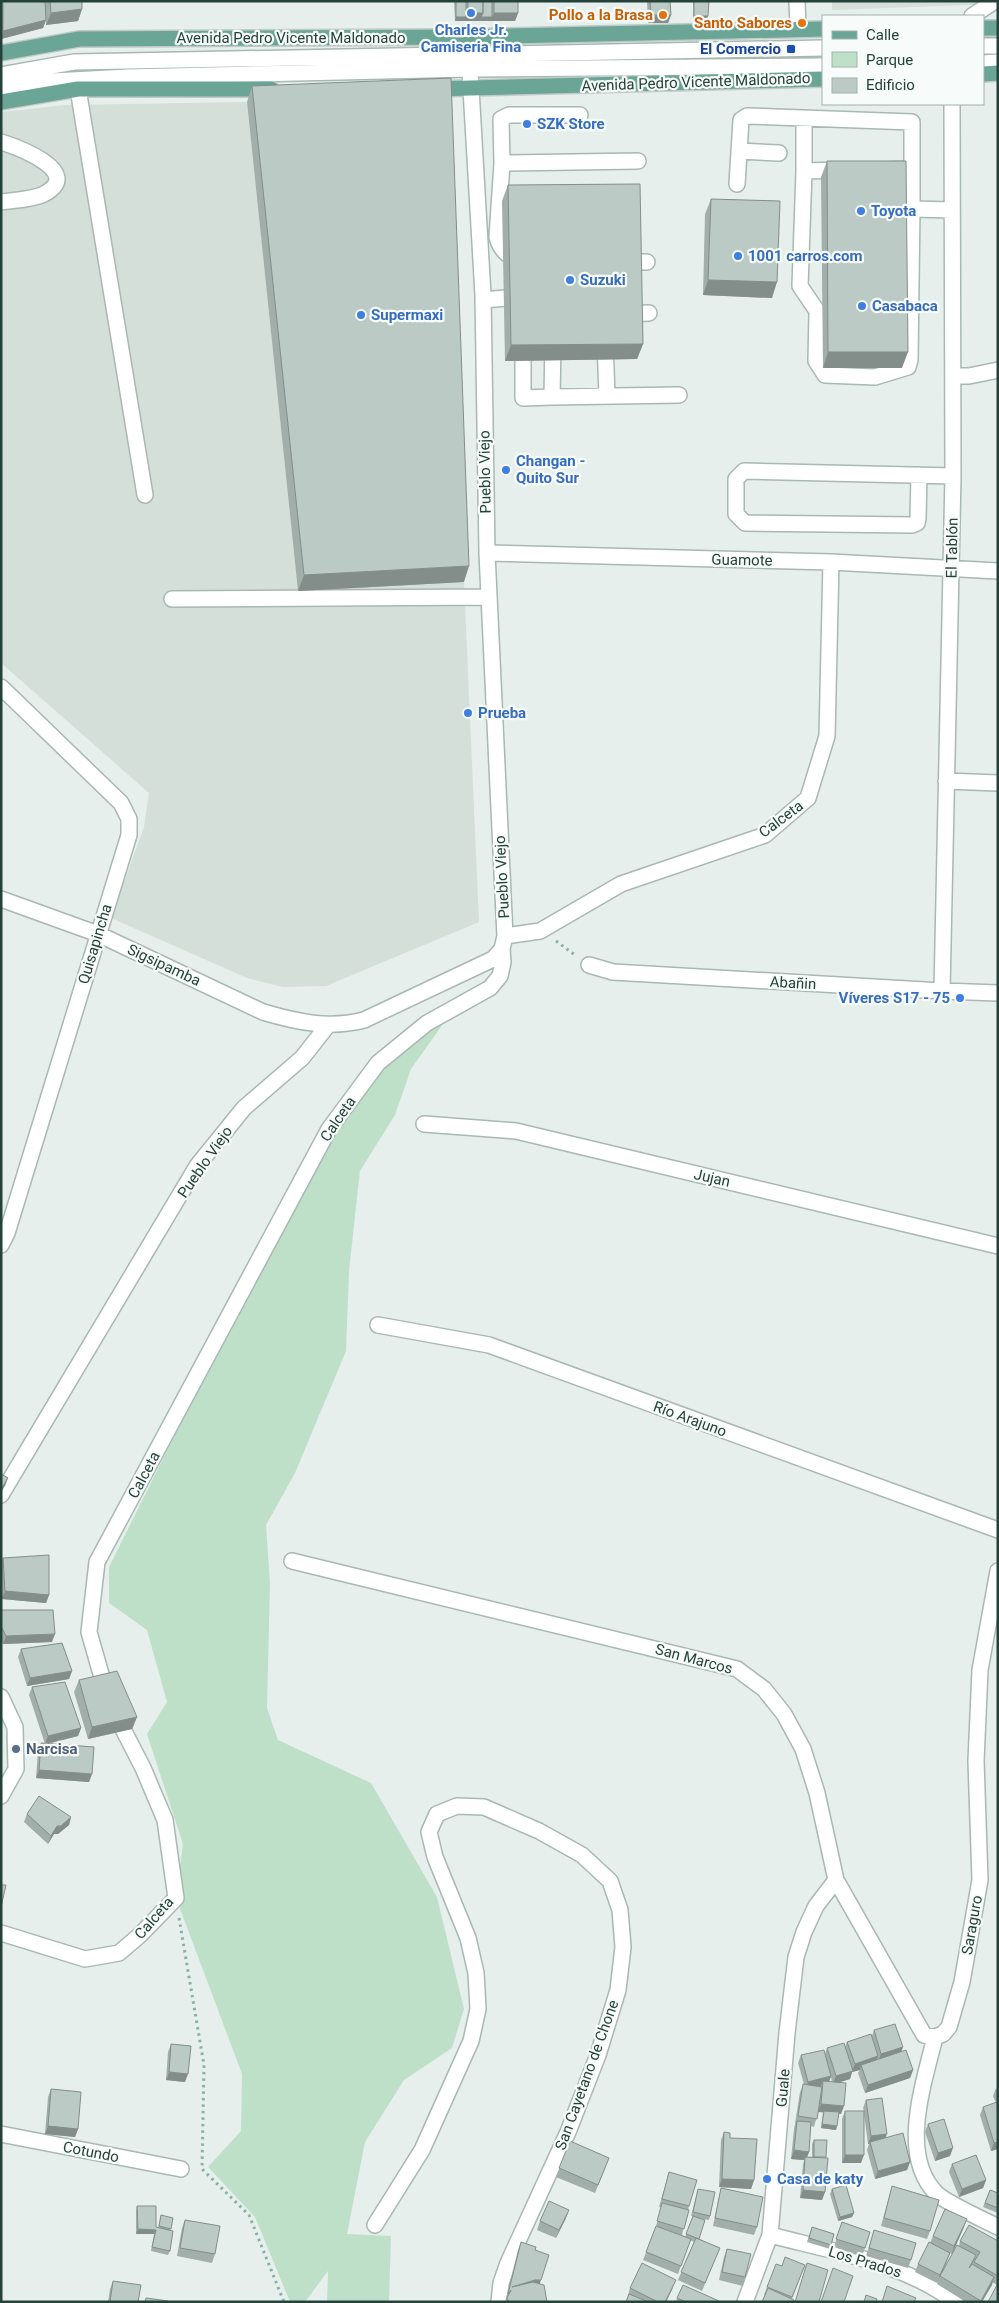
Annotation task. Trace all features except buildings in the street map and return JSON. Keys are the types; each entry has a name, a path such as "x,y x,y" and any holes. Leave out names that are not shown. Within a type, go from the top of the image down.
{"main road":[{"name":"Avenida Pedro Vicente Maldonado","path":"1,53 80,39 468,37 822,28"},
{"path":"984,28 998,28"},
{"path":"984,74 998,73"},
{"name":"Avenida Pedro Vicente Maldonado","path":"422,89 822,79"},
{"path":"1,102 78,89 284,89"}],"street":[{"path":"797,1 798,28"},
{"path":"974,15 995,1"},
{"name":"Pueblo Viejo","path":"468,37 483,297 487,554 504,942"},
{"path":"984,46 998,46"},
{"path":"1,90 53,81 128,77 469,61 822,48"},
{"path":"1,75 74,62 469,61 822,66"},
{"path":"984,62 998,62"},
{"path":"78,89 145,495"},
{"name":"El Tablón","path":"942,991 952,569 952,105"},
{"path":"580,115 509,115 501,119 502,163 497,236 500,246 508,256 521,288 523,398 679,395"},
{"path":"736,184 741,120 747,116 912,122 910,360 908,367 875,378 825,375 816,361 817,311 800,286 804,119"},
{"path":"1,142 32,153 47,163 54,173 56,181 53,188 42,195 1,202"},
{"path":"739,152 779,153"},
{"path":"502,163 638,161"},
{"path":"804,171 912,169"},
{"path":"912,209 952,210"},
{"path":"604,262 647,262"},
{"path":"483,297 521,288"},
{"path":"607,396 604,319 649,313"},
{"path":"552,397 554,323"},
{"path":"953,376 969,376 998,370"},
{"path":"919,475 917,524 745,523 736,514 736,479 744,471 919,475 953,476"},
{"name":"Guamote","path":"487,554 831,562 998,571"},
{"name":"Calceta","path":"1,1933 85,1959 119,1953 140,1935 176,1898 165,1820 143,1768 109,1702 89,1632 97,1562 329,1129 378,1063 427,1023 490,988 500,976 504,942 542,930 620,884 765,835 808,798 827,736 831,562"},
{"path":"172,599 489,597"},
{"name":"Quisapincha","path":"1,687 121,803 129,819 129,835 3,1237"},
{"path":"946,781 998,783"},
{"name":"Sigsipamba","path":"1,899 98,934 263,1012 288,1020 328,1026"},
{"path":"328,1026 364,1020 493,959 504,942"},
{"name":"Abañin","path":"589,965 613,972 998,993"},
{"name":"Pueblo Viejo","path":"1,1496 197,1166 244,1108 302,1058 328,1026"},
{"name":"Jujan","path":"424,1124 516,1131 998,1246"},
{"name":"Río Arajuno","path":"378,1325 489,1346 998,1530"},
{"name":"San Marcos","path":"292,1561 737,1669 764,1689 784,1714 803,1749 817,1793 836,1880 924,2035 935,2038"},
{"name":"Saraguro","path":"998,1571 980,1670 976,1761 980,1880 962,1982 948,2027 944,2034 935,2038 919,2103 916,2142 921,2171 938,2195 998,2227"},
{"path":"1,1697 14,1727 16,1769 1,1796"},
{"name":"San Cayetano de Chone","path":"375,2225 422,2150 471,2041 478,2009 476,1973 468,1938 435,1857 430,1832 437,1814 456,1806 484,1807 539,1831 582,1855 610,1881 620,1910 623,1947 618,1990 598,2055 568,2132 508,2263 501,2283 500,2302"},
{"name":"Guale","path":"745,2302 770,2235 787,2034 796,1957 804,1932 816,1906 836,1880"},
{"name":"Cotundo","path":"1,2134 181,2169"},
{"name":"Los Prados","path":"770,2235 888,2268 923,2281 955,2302"}],"path":[{"path":"542,930 589,965"},
{"path":"176,1898 204,2065 202,2169 249,2216 284,2302"}],"shaded area":[{"path":"832,1 998,1 998,4 832,10"},
{"path":"247,102 298,590 464,582 479,922 326,986 283,987 247,978 111,918 144,827 149,793 1,663 1,112 65,105"}],"green space":[{"path":"431,1021 443,1024 411,1069 395,1115 360,1171 349,1271 346,1351 295,1473 266,1525 270,1583 267,1708 278,1740 371,1783 437,1897 464,2009 452,2048 404,2080 365,2142 347,2234 391,2236 389,2302 327,2302 328,2271 305,2302 290,2302 255,2217 208,2167 241,2131 242,2074 176,1898 183,1844 147,1734 167,1702 147,1630 109,1603 109,1567 309,1166 377,1068"}],"place":[{"name":"Charles Jr. Camiseria Fina","path":"471,13"},
{"name":"Pollo a la Brasa","path":"663,15"},
{"name":"Santo Sabores","path":"802,23"},
{"name":"El Comercio","path":"791,49"},
{"name":"SZK Store","path":"527,124"},
{"name":"Toyota","path":"861,211"},
{"name":"1001 carros.com","path":"738,256"},
{"name":"Suzuki","path":"570,280"},
{"name":"Casabaca","path":"862,306"},
{"name":"Supermaxi","path":"361,315"},
{"name":"Changan - Quito Sur","path":"506,470"},
{"name":"Prueba","path":"468,713"},
{"name":"Víveres S17 - 75","path":"960,998"},
{"name":"Narcisa","path":"16,1749"},
{"name":"Casa de katy","path":"767,2179"}]}
